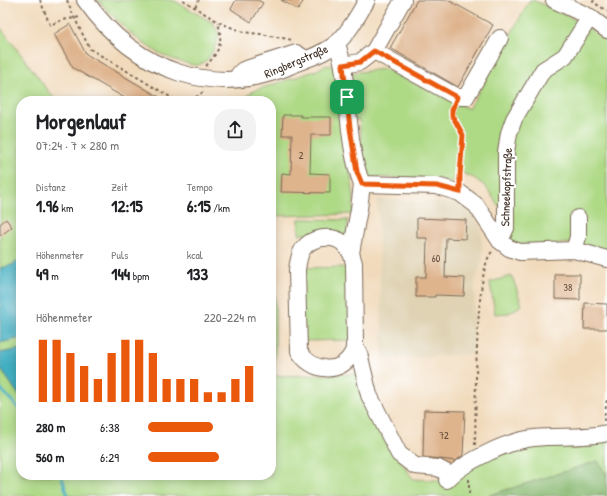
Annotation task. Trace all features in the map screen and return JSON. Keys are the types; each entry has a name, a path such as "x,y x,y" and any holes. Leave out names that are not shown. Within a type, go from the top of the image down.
{"street":[{"name":"Ringbergstraße","path":"85,0 97,16 122,41 143,57 164,67 195,78 203,79 233,79 261,76 326,51 337,43 352,25 363,2"},
{"path":"343,65 360,62 374,51 403,0"},
{"path":"554,0 590,16 607,30"},
{"name":"Schneekopfstraße","path":"500,241 506,228 506,152 509,133 514,119 543,70 565,56 590,16"},
{"path":"374,51 457,97 466,97 500,38"},
{"path":"337,43 343,65 350,128 357,172 362,184 351,253"},
{"path":"362,184 437,186 460,192 476,205 500,241 509,248 520,252 574,250 607,259"},
{"path":"574,250 578,237 578,218"},
{"path":"322,238 334,238 342,243 351,253 354,263 353,352 345,362 337,367 330,369 318,367 303,358 299,351 296,270 298,260 303,249 312,241 322,238"},
{"path":"354,345 359,353 369,395 399,454 415,466 438,468 449,478 475,460 512,443 534,438 596,436 605,434"}],"path":[{"path":"40,0 50,25 74,17 97,16"},
{"path":"67,0 90,50 168,96"},
{"path":"183,0 218,22 243,32 295,40"},
{"path":"195,7 199,0"},
{"path":"594,0 593,2 607,11"},
{"path":"195,78 218,50 221,35 218,22"},
{"path":"457,97 452,110 452,115 463,135 460,192"},
{"path":"475,460 476,367 482,280 488,255 500,241"},
{"path":"605,434 607,399"}],"shaded area":[{"path":"377,199 464,204 481,226 483,261 475,281 473,354 383,359"}],"green space":[{"path":"98,0 173,0 213,23 219,34 210,57 203,63 192,65 160,54 148,47 127,30"},
{"path":"530,0 533,0 578,21 607,41 607,251 589,246 566,243 546,246 510,243 502,211 486,187 474,178 456,170 453,182 438,179 368,177 359,169 358,156 363,155 359,120 354,120 351,73 384,69 469,109"},
{"path":"0,27 52,96 16,96 16,262 12,265 0,268"},
{"path":"330,65 334,68 354,197 353,214 276,216 276,96 248,96 253,91 315,71 324,66"},
{"path":"299,219 348,220 347,234 299,234"},
{"path":"350,267 352,340 301,341 300,268"},
{"path":"512,276 522,305 509,313 495,314 490,282"},
{"path":"16,339 16,350 0,353 0,343"},
{"path":"0,368 16,391 16,480 276,480 276,376 361,374 377,427 413,479 451,481 512,443 607,433 607,476 598,461 487,496 0,496"},
{"path":"598,461 607,476 607,496 487,496"}],"water":[{"path":"16,262 16,339 0,343 0,268 12,265"},
{"path":"16,350 16,391 0,368 0,353"}],"building":[{"path":"236,0 258,0 263,3 251,22 231,9"},
{"path":"281,0 304,0 298,10"},
{"path":"417,0 448,0 493,25 458,87 390,48"},
{"path":"70,24 86,54 157,96 121,96 73,68 54,34"},
{"path":"283,115 301,115 301,117 331,117 331,135 311,135 310,173 330,174 330,193 281,192 282,173 291,174 292,135 282,135"},
{"path":"417,218 466,220 465,239 446,238 445,277 465,278 464,296 435,295 435,297 416,297 416,277 426,277 427,238 417,238"},
{"path":"6,219 12,227 0,236 0,224"},
{"path":"555,274 580,274 580,300 555,299"},
{"path":"585,303 607,304 607,329 584,329"},
{"path":"424,410 465,411 463,455 456,461 423,457"}],"waterway":[{"path":"0,388 16,406"},
{"path":"63,480 68,496"}],"route":[{"path":"374,51 457,97 452,110 452,115 463,135 460,192 437,186 415,184 362,184 357,172 347,97 343,65 360,62 374,51"}]}
